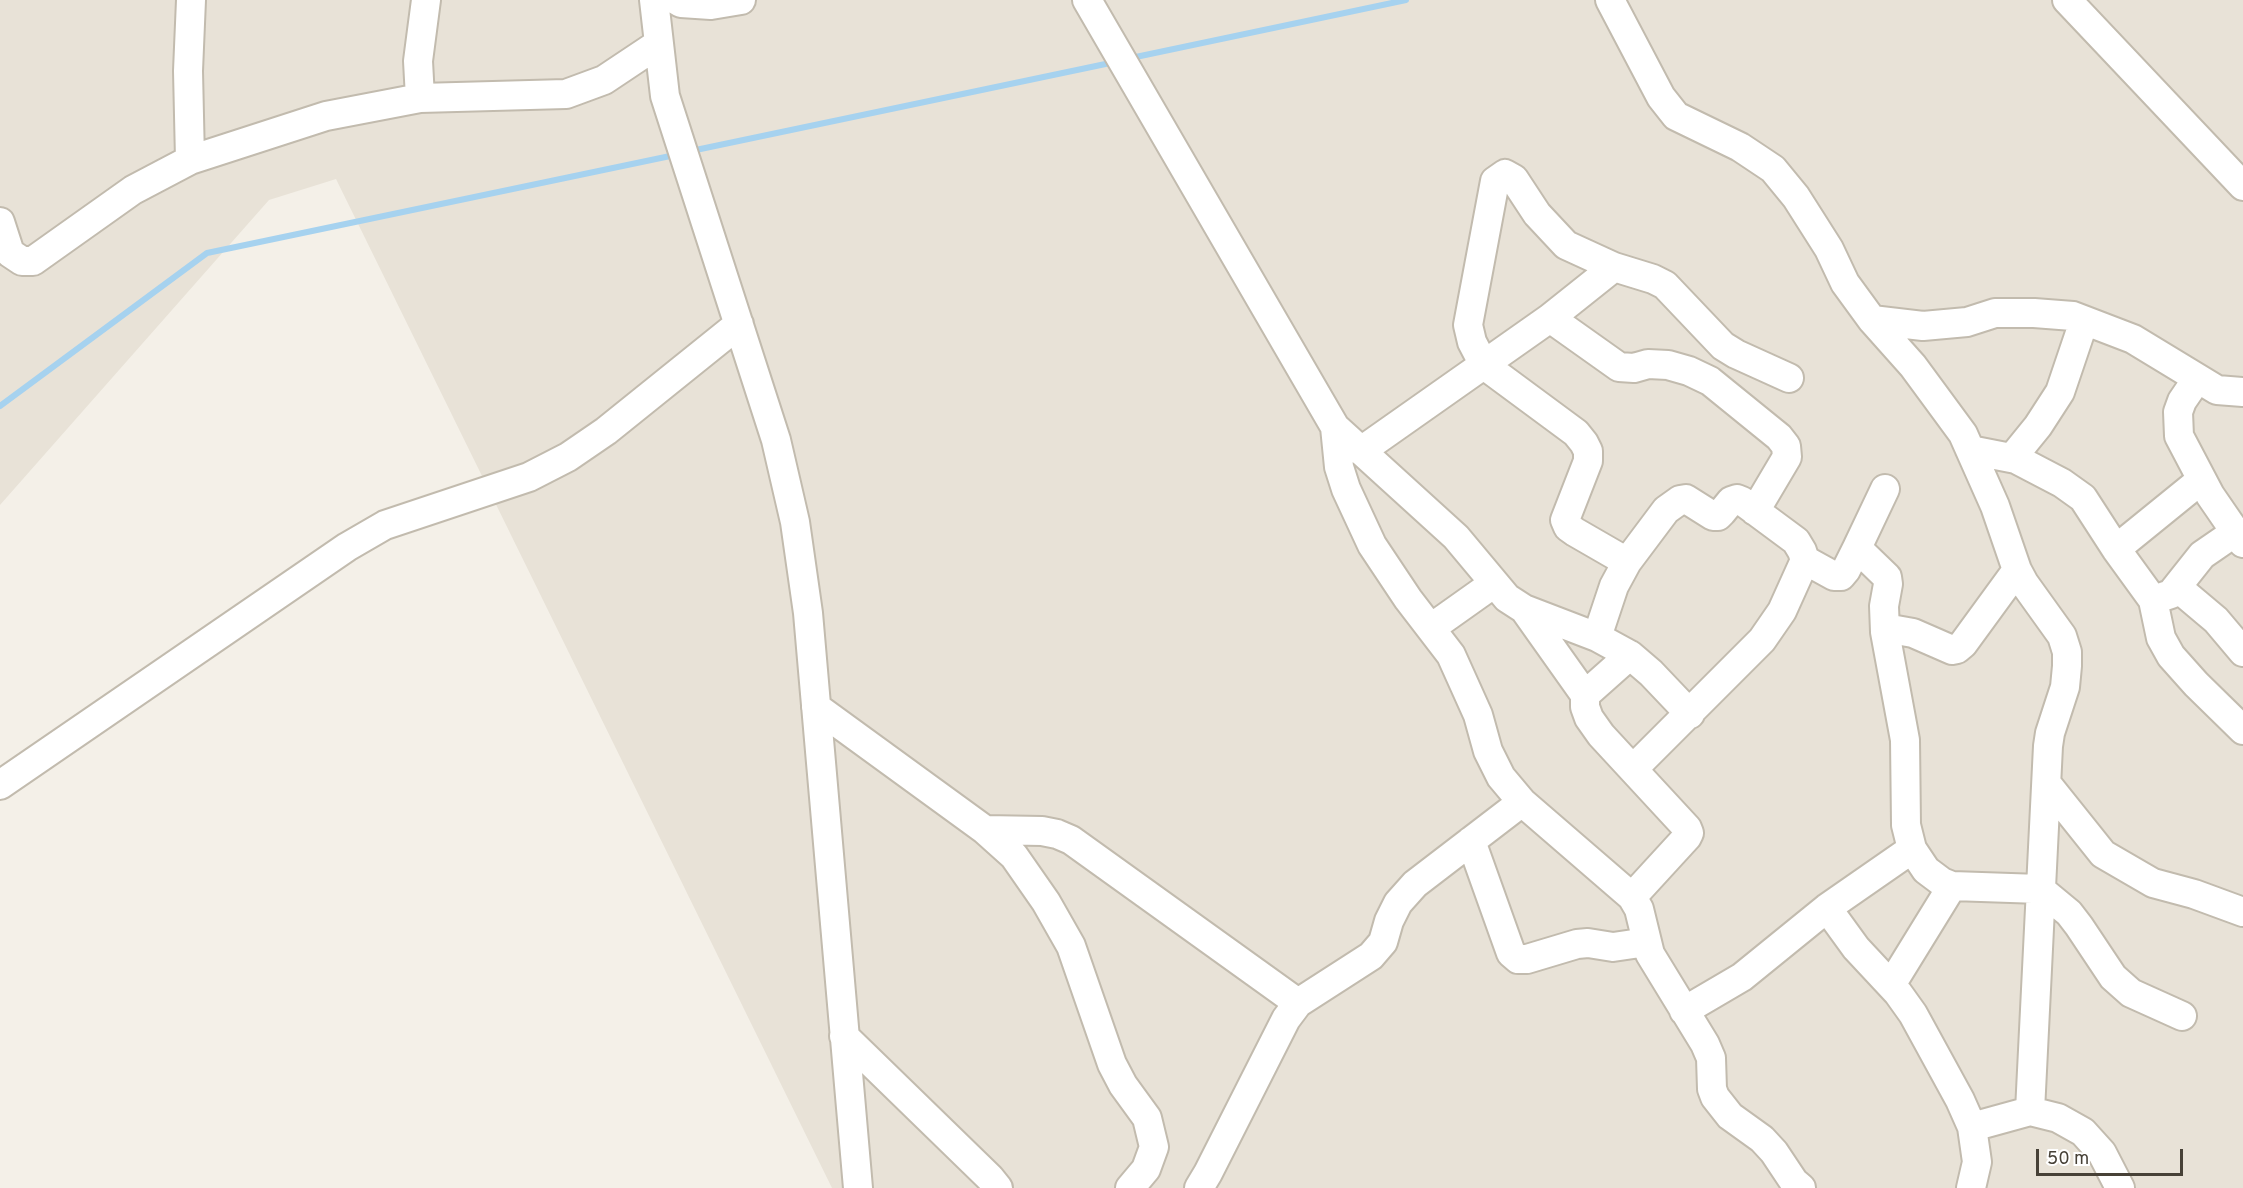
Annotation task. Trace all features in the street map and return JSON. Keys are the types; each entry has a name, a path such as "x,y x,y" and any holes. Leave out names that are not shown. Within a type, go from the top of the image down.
{"street":[{"path":"190,160 188,71 191,0"},
{"path":"420,98 418,61 426,0"},
{"path":"654,0 665,96 776,440 795,522 808,613 858,1188"},
{"path":"675,0 681,3 711,5 741,0"},
{"path":"1087,0 1335,427 1456,537 1507,598 1524,609 1597,637 1630,655 1651,673 1690,714"},
{"path":"1610,0 1636,53 1676,116 1740,147 1773,169 1796,197 1829,249 1845,283 1872,320 1913,366 1963,434 1995,506 2017,570 2062,636 2067,652 2065,687 2050,733 2030,1111"},
{"path":"2067,0 2243,186"},
{"path":"0,222 10,253 22,261 33,261 133,190 190,160 326,116 420,98 566,94 583,90 603,80 658,44"},
{"path":"1627,562 1575,532 1568,527 1565,520 1588,461 1588,452 1584,443 1576,433 1484,365 1472,342 1468,325 1495,181 1505,174 1514,179 1537,214 1566,245 1614,267 1665,285 1723,346 1789,378"},
{"path":"1361,451 1550,318 1614,267"},
{"path":"1872,320 1923,326 1967,322 1995,313 2073,316 2133,339 2217,390 2243,392"},
{"path":"1550,318 1619,367 1634,368 1648,364 1668,365 1689,371 1710,381 1779,437 1785,446 1787,456 1755,511"},
{"path":"2012,458 2038,426 2060,392 2084,321"},
{"path":"0,785 347,547 385,525 528,477 568,456 606,431 739,324"},
{"path":"2197,379 2182,401 2177,422 2179,436 2201,480 2239,538 2202,555 2165,594 2162,638 2171,656 2243,730"},
{"path":"1335,427 1339,467 1346,489 1372,545 1408,599 1451,655 1467,687 1488,751 1497,768 1522,802 1632,897 1639,909 1650,954 1705,1044 1711,1058 1712,1089 1723,1109 1762,1139 1801,1188"},
{"path":"1970,450 2012,458 2062,483 2083,498 2116,549 2165,594 2216,620 2243,652"},
{"path":"2116,549 2201,480"},
{"path":"1597,637 1614,586 1627,562 1666,510 1680,500 1686,499 1713,516 1718,516 1731,501 1737,499 1796,541 1805,560 1834,576 1841,576 1885,489"},
{"path":"1857,548 1887,577 1884,606 1885,628 1905,740 1906,825 1912,849 1926,870 1941,882 1952,886 2040,889 2074,919 2113,977 2131,993 2182,1016"},
{"path":"1633,769 1762,640 1782,611 1805,560"},
{"path":"1885,628 1913,633 1952,650 1957,649 2017,570"},
{"path":"1431,628 1493,584"},
{"path":"1524,609 1586,695 1585,707 1600,735 1687,828 1689,833 1632,897"},
{"path":"1586,695 1630,655"},
{"path":"816,707 985,830 1014,856 1046,902 1071,946 1112,1064 1123,1085 1147,1118 1154,1147 1146,1169 1130,1188"},
{"path":"2047,783 2103,854 2153,883 2194,894 2243,912"},
{"path":"1199,1188 1286,1019 1298,1003 1371,956 1383,942 1389,921 1398,903 1415,884 1522,802"},
{"path":"985,830 1042,831 1071,840 1298,1003"},
{"path":"1471,841 1511,953 1518,959 1527,959 1577,944 1587,943 1613,948 1647,942"},
{"path":"1684,1011 1742,977 1827,908 1912,849"},
{"path":"1891,985 1952,886"},
{"path":"1827,908 1856,948 1891,985 1913,1014 1960,1100 1972,1127 1977,1162 1971,1188"},
{"path":"844,1036 998,1188"},
{"path":"1972,1127 2030,1111 2058,1118 2084,1132 2102,1153 2120,1188"}],"shaded area":[{"path":"0,0 2243,0 2243,1188 832,1188 336,179 269,200 0,505"}],"waterway":[{"path":"1131,58 1406,0"},
{"path":"691,151 1115,62"},
{"path":"0,406 207,253 675,155"}]}
